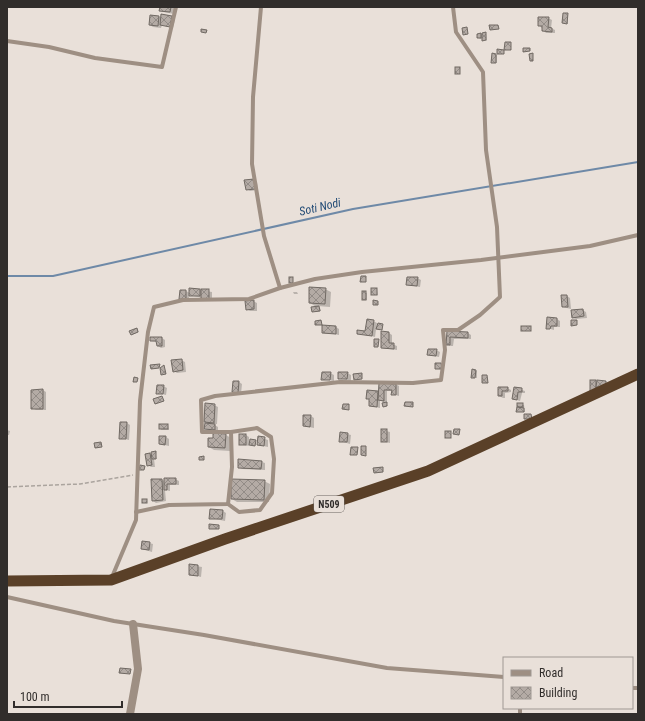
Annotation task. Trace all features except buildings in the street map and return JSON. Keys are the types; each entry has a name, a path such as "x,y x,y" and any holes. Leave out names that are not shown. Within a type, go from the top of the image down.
{"highway":[{"name":"N509","path":"7,581 111,580 225,538 428,471 638,374"}],"street":[{"path":"130,714 138,669 133,624"}],"lane":[{"path":"7,41 49,47 95,58 162,67 176,7"},
{"path":"262,7 253,97 252,164 264,236 280,288"},
{"path":"136,512 169,505 228,504 239,512 260,510 272,492 274,459 271,437 257,428 231,432 202,432 201,400 215,396 340,382 413,383 441,380 444,350 443,330 458,330 480,315 500,297 497,227 486,150 483,72 456,32 453,7"},
{"path":"111,580 136,520 140,401 148,332 154,307 183,300 249,299 280,288 315,279 362,272 481,260 499,256 590,246 638,235"},
{"path":"228,504 232,467 233,440 231,432"},
{"path":"7,597 45,607 133,624 204,635 387,668 503,678"}],"path":[{"path":"7,487 80,484 137,474"}],"waterway":[{"name":"Soti Nodi","path":"7,276 53,276 353,209 638,162"}]}
